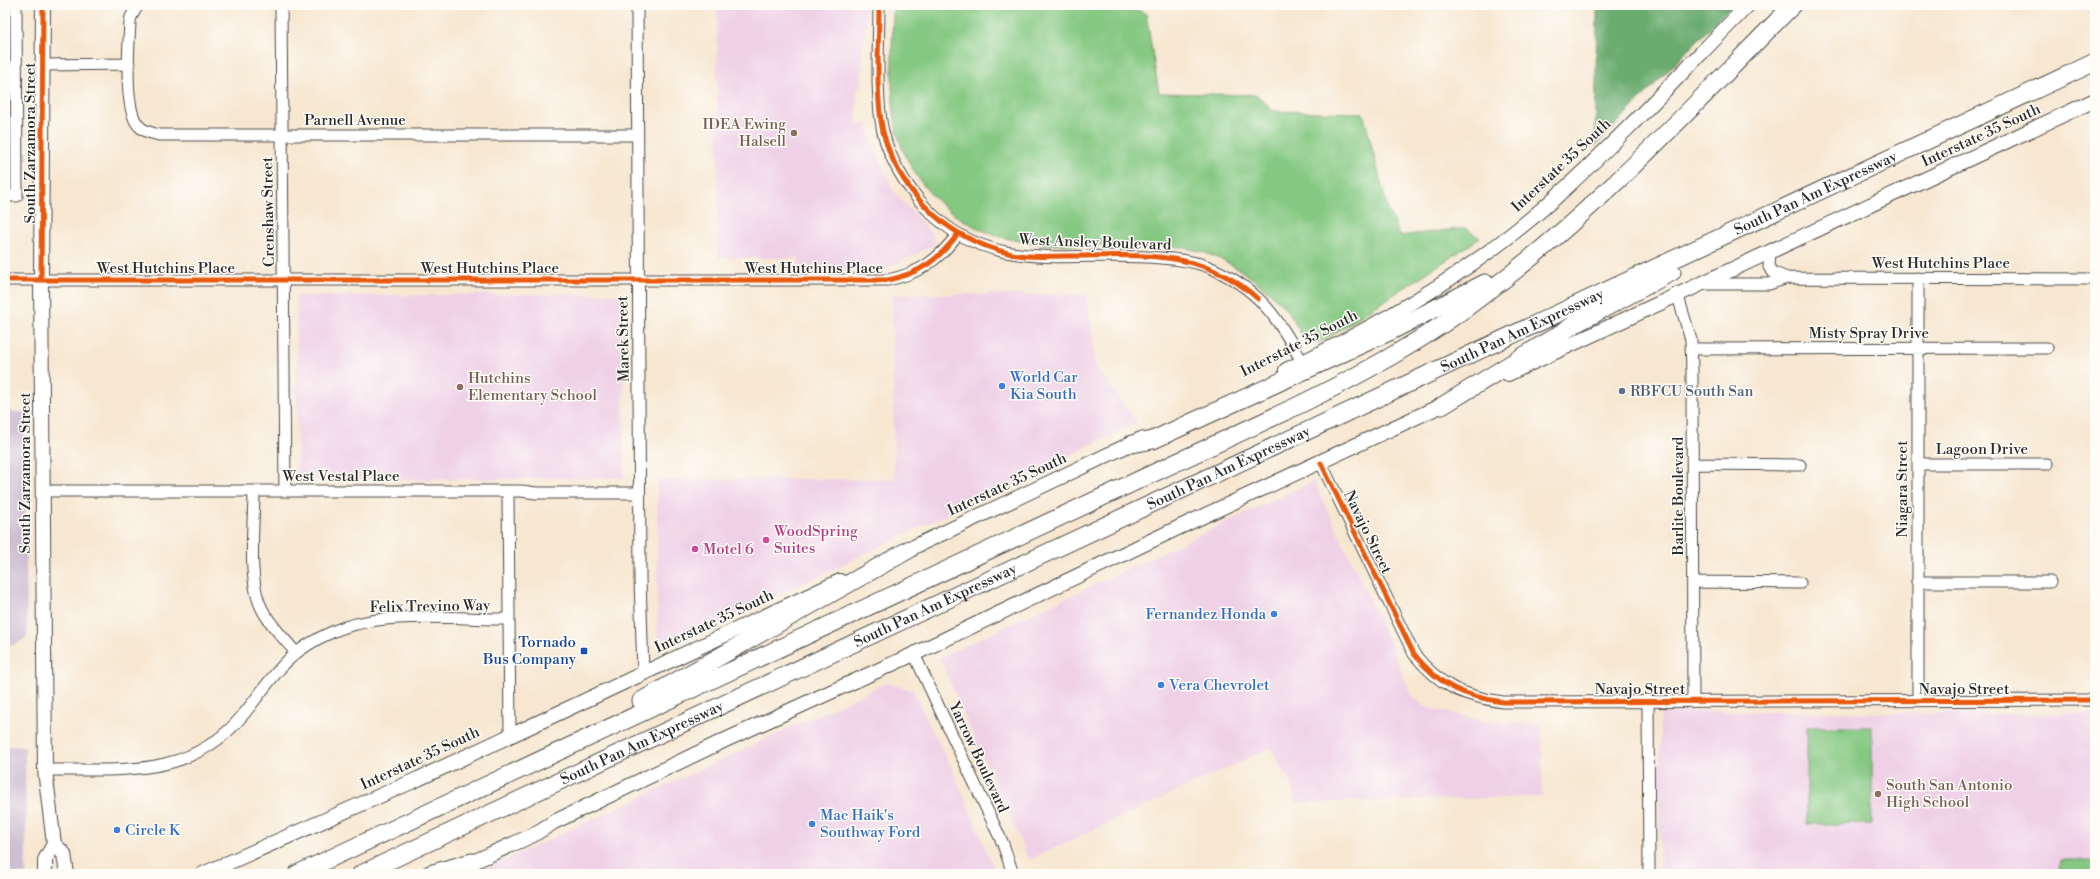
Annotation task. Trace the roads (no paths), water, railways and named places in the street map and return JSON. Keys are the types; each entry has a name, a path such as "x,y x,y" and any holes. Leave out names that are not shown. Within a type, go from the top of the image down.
{"highway":[{"name":"South Pan Am Expressway","path":"297,874 1354,378 1454,317 1511,275 1556,237 1606,192 1793,5"},
{"name":"South Pan Am Expressway","path":"361,874 2095,62"},
{"path":"1442,406 1577,323 1706,254 1759,219"},
{"path":"1132,444 1153,440 1391,331 1476,289 1556,237"},
{"path":"460,798 540,749 657,692 789,616 910,549"},
{"path":"430,874 472,862"}],"main road":[{"name":"South Zarzamora Street","path":"43,5 41,280 44,770 54,844 64,854 66,874"},
{"name":"Interstate 35 South","path":"203,874 418,779 910,549 1347,340 1406,306 1467,267 1506,238 1570,183 1748,5"},
{"name":"Interstate 35 South","path":"448,874 533,835 554,822 721,742 914,654 1182,526 1321,463 1677,294 2095,100"},
{"path":"45,874 45,860 54,844"}],"street":[{"path":"5,196 17,196 11,71 16,5"},
{"name":"Parnell Avenue","path":"138,5 131,17 130,22 129,64 131,114 140,127 148,132 158,135 637,135"},
{"name":"Crenshaw Street","path":"281,5 284,491"},
{"name":"Marek Street","path":"637,5 639,493 643,673"},
{"name":"West Ansley Boulevard","path":"879,5 880,109 883,132 891,156 901,176 915,195 933,215 958,234 984,246 1013,255 1041,257 1145,256 1180,260 1207,266 1247,289 1267,307 1282,325 1302,362"},
{"path":"43,66 129,64"},
{"name":"West Hutchins Place","path":"5,280 888,280 906,276 937,258 958,234"},
{"name":"West Hutchins Place","path":"1770,252 1769,267 1774,273 1787,278"},
{"name":"West Hutchins Place","path":"1700,284 1769,284 1787,278 2095,278"},
{"name":"Niagara Street","path":"1918,278 1918,701"},
{"name":"Barlite Boulevard","path":"1677,294 1688,329 1691,349 1693,464 1693,701"},
{"name":"Misty Spray Drive","path":"1691,349 2047,348"},
{"name":"Navajo Street","path":"1321,463 1407,643 1423,666 1450,688 1469,696 1503,702 2095,700"},
{"path":"1693,464 1800,465"},
{"name":"Lagoon Drive","path":"1918,464 2047,464"},
{"name":"West Vestal Place","path":"42,491 508,491 536,493 639,493"},
{"path":"254,491 254,578 257,594 263,610 296,653"},
{"path":"508,491 510,736"},
{"path":"1692,582 1800,583"},
{"path":"1917,582 2050,582"},
{"name":"Felix Trevino Way","path":"44,770 147,769 168,764 198,752 211,745 234,726 278,669 296,653 332,632 349,625 376,620 404,618 509,619"},
{"name":"Yarrow Boulevard","path":"914,654 1003,844 1013,874"},
{"path":"1648,701 1649,874"}],"place":[{"name":"IDEA Ewing Halsell","path":"794,133"},
{"name":"World Car Kia South","path":"1002,386"},
{"name":"Hutchins Elementary School","path":"460,387"},
{"name":"RBFCU South San","path":"1622,391"},
{"name":"WoodSpring Suites","path":"766,540"},
{"name":"Motel 6","path":"695,549"},
{"name":"Fernandez Honda","path":"1274,614"},
{"name":"Tornado Bus Company","path":"584,651"},
{"name":"Vera Chevrolet","path":"1161,685"},
{"name":"South San Antonio High School","path":"1878,794"},
{"name":"Mac Haik's Southway Ford","path":"812,824"},
{"name":"Circle K","path":"117,830"}]}
